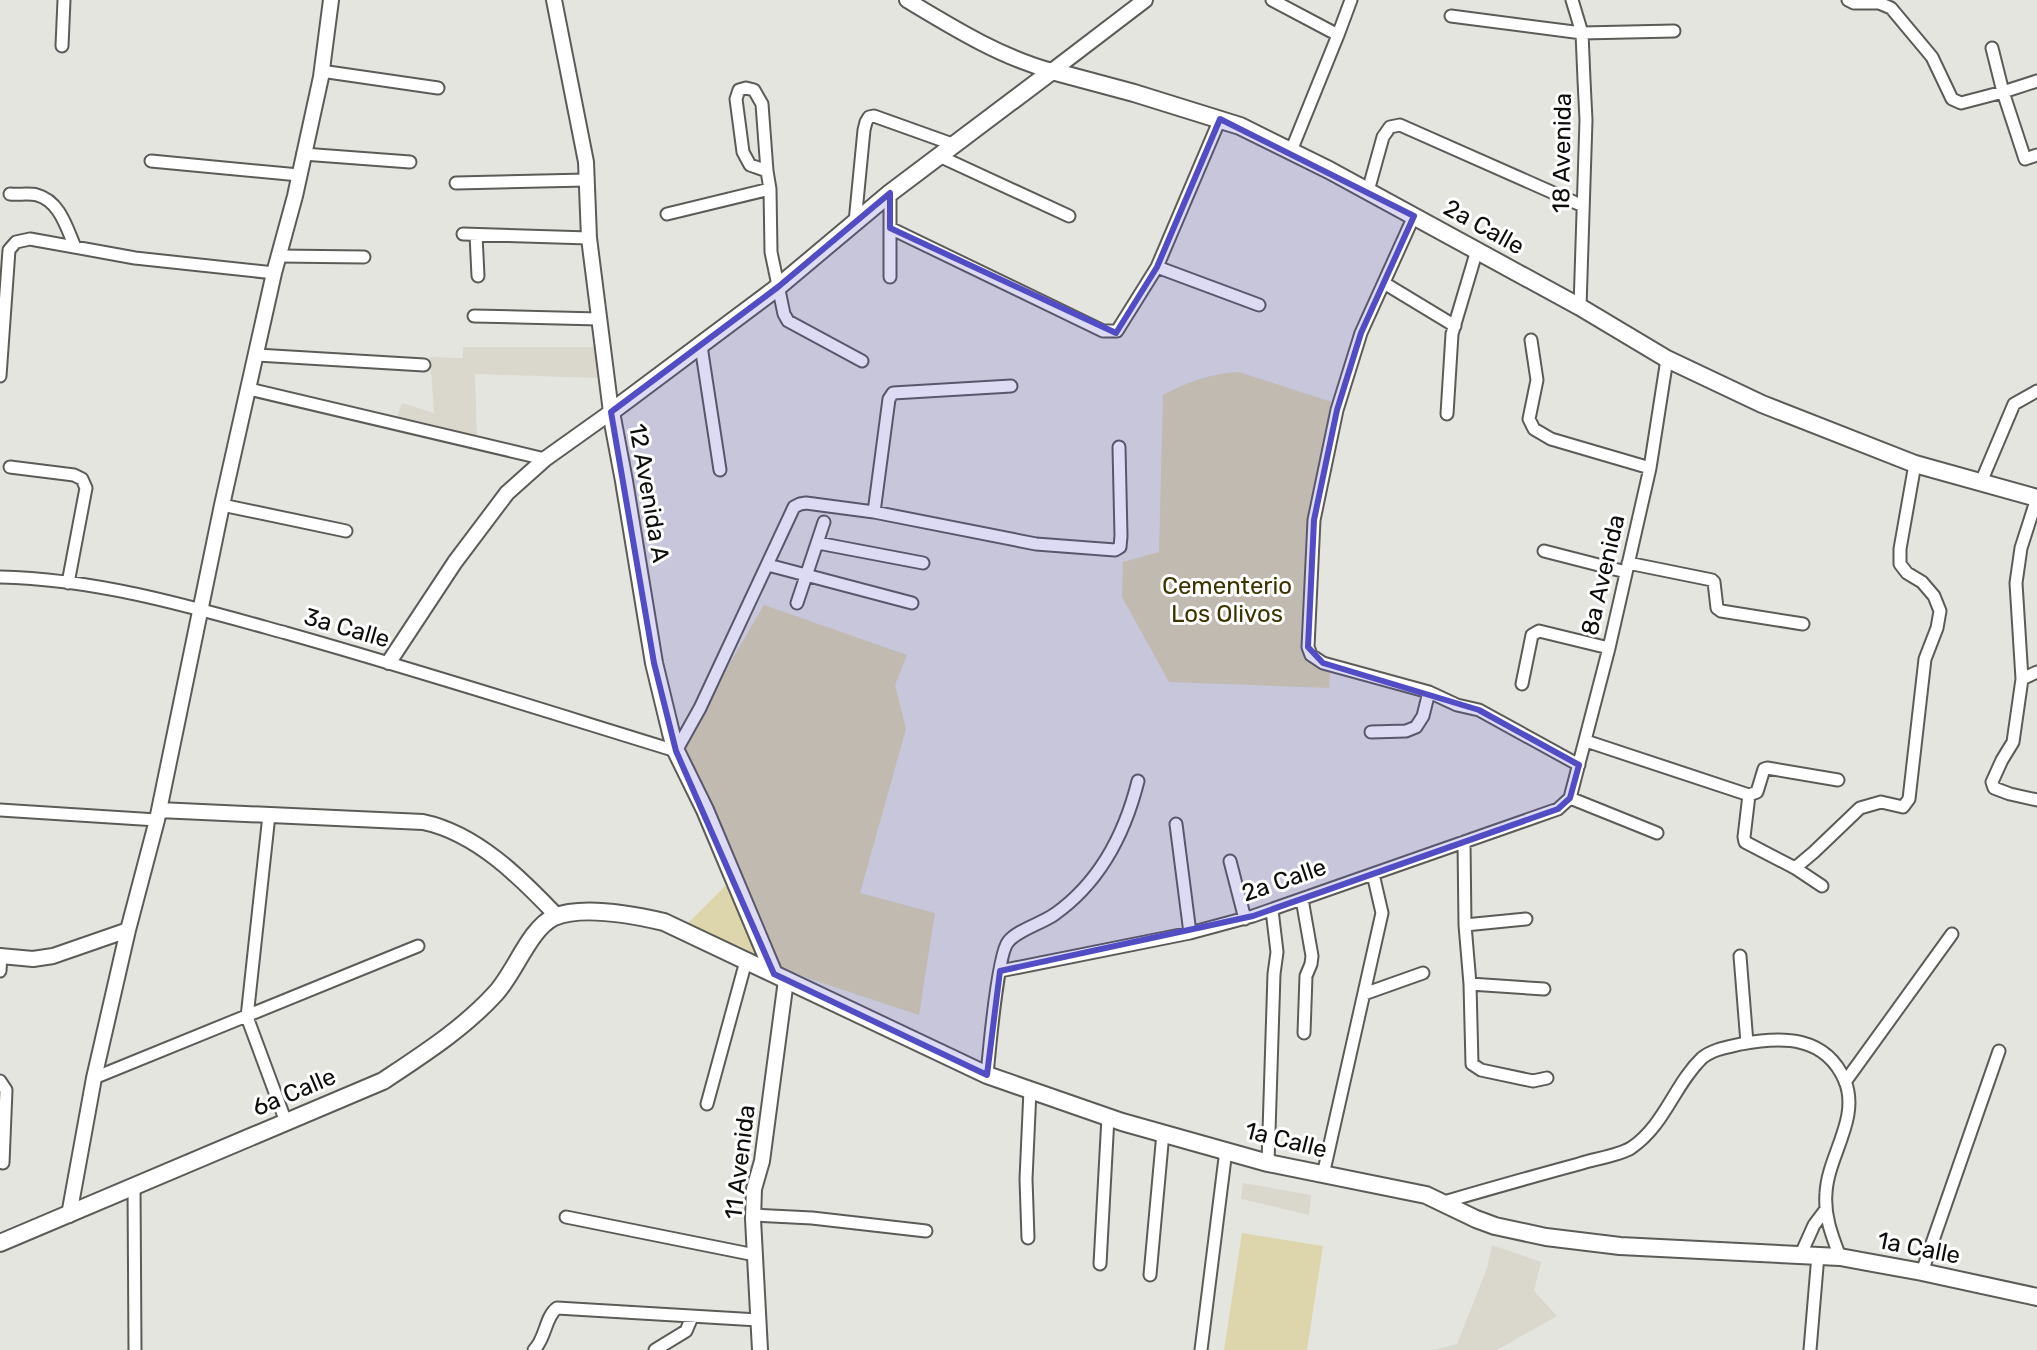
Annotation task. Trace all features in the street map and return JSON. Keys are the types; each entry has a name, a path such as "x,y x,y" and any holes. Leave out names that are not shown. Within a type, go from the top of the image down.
{"main road":[{"name":"2a Calle","path":"1052,71 1240,126 1477,250 1667,359 1762,404 1915,464 2037,498"},
{"path":"611,412 778,287 890,193 1052,71"},
{"name":"12 Avenida A","path":"611,412 654,663 676,751 780,977"},
{"name":"1a Calle","path":"557,916 585,912 664,922 987,1075 1108,1117 1268,1163 1426,1195 1495,1226 1546,1237 1620,1246 1840,1257 2037,1297"},
{"name":"6a Calle","path":"0,1243 383,1081 434,1048 478,1011 510,975 538,929 557,916"}],"street":[{"path":"62,46 64,0"},
{"path":"69,1215 94,1078 158,815 199,609 299,175 321,71 331,0"},
{"name":"12 Avenida A","path":"554,0 586,162 589,238 611,412"},
{"name":"2a Calle","path":"907,0 952,27 1019,60 1052,71"},
{"path":"1052,71 1145,0"},
{"path":"1272,0 1338,35"},
{"path":"1291,151 1351,0"},
{"name":"18 Avenida","path":"1572,0 1582,33 1586,120 1580,307"},
{"path":"1848,0 1854,3 1879,3 1891,8 1932,57 1956,102 2037,81"},
{"path":"1451,16 1582,33 1674,31"},
{"path":"1992,48 2025,159 2037,155"},
{"path":"321,71 438,88"},
{"path":"767,171 750,165 743,152 736,99 739,90 754,90 762,104 770,189 771,252 784,314 788,321 862,361"},
{"path":"855,222 864,130 869,117 874,116 955,145"},
{"path":"890,228 1103,331 1117,331 1157,267 1220,119"},
{"path":"1368,191 1383,137 1390,127 1400,125 1583,206"},
{"path":"303,154 410,162"},
{"path":"939,156 1069,216"},
{"path":"151,161 299,175"},
{"path":"456,183 586,180"},
{"path":"667,214 770,189"},
{"path":"890,193 890,277"},
{"path":"10,194 38,195 49,202 59,211 75,247"},
{"path":"1414,216 1361,333 1346,378 1314,520 1308,647 1311,655 1323,663 1429,692 1457,705 1479,710 1579,765"},
{"path":"463,234 589,238"},
{"path":"476,235 478,276"},
{"path":"0,376 3,282 9,250 16,242 30,239 135,258 274,273"},
{"path":"1447,414 1452,334 1477,250"},
{"path":"279,256 364,257"},
{"path":"1157,267 1259,305"},
{"path":"1384,283 1455,326"},
{"path":"474,316 599,319"},
{"path":"1531,340 1537,380 1529,419 1534,429 1551,439 1650,468"},
{"path":"701,346 720,470"},
{"path":"257,355 424,365"},
{"name":"8a Avenida","path":"1570,798 1609,648 1650,468 1667,359"},
{"path":"874,512 889,399 893,393 1011,386"},
{"path":"249,389 545,459"},
{"path":"1981,482 2014,404 2037,391"},
{"path":"389,662 455,562 507,493 545,459 611,412"},
{"path":"676,751 700,708 794,507 806,503 874,512 1036,544 1115,550 1120,547 1121,536 1119,447"},
{"path":"1795,868 1860,808 1881,802 1903,807 1909,799 1925,659 1940,611 1934,596 1900,564 1915,464"},
{"path":"10,467 74,475 82,479 86,488 68,583"},
{"path":"2037,498 2021,548 2016,583 2022,679 2013,742 1992,782 1994,788 2001,791 2037,800"},
{"path":"222,505 346,531"},
{"path":"797,603 824,522"},
{"path":"818,543 923,563"},
{"path":"1544,551 1627,568 1712,580 1717,608 1721,611 1803,624"},
{"path":"768,565 912,603"},
{"name":"3a Calle","path":"0,577 94,585 199,609 389,662 676,751"},
{"path":"1522,684 1532,635 1539,631 1609,648"},
{"path":"2022,679 2037,672"},
{"path":"1371,732 1406,731 1416,727 1423,716 1429,692"},
{"path":"1586,741 1749,795 1757,792 1767,768 1838,780"},
{"path":"987,1075 1000,971 1007,942 1060,910 1104,863 1119,838 1138,781"},
{"path":"1749,795 1745,842 1822,886"},
{"path":"1570,798 1657,833"},
{"name":"2a Calle","path":"1000,971 1245,919 1558,809 1570,798"},
{"path":"0,810 269,815 423,822 458,833 504,865 557,916"},
{"path":"269,815 247,1017 286,1122"},
{"path":"1176,824 1190,933"},
{"path":"1464,842 1472,1064 1481,1070 1533,1081 1547,1078"},
{"path":"1230,861 1245,919"},
{"path":"1323,1175 1382,913 1373,874"},
{"path":"1302,899 1312,956 1306,976 1304,1033"},
{"path":"1268,1163 1277,952 1272,910"},
{"path":"1465,925 1526,919"},
{"path":"0,961 53,956 128,930"},
{"path":"1845,1082 1952,934"},
{"path":"94,1078 418,946"},
{"path":"1740,956 1747,1043"},
{"path":"707,1104 746,961"},
{"path":"1364,994 1423,973"},
{"name":"11 Avenida","path":"760,1350 754,1189 762,1161 780,977"},
{"path":"1470,984 1544,989"},
{"path":"1444,1202 1629,1149 1654,1127 1704,1056 1718,1049 1747,1043 1798,1040 1824,1053 1845,1082 1849,1098 1848,1116 1829,1171 1826,1192 1828,1225 1840,1257"},
{"path":"1922,1272 1999,1051"},
{"path":"0,1081 6,1090 3,1163"},
{"path":"1028,1238 1026,1179 1030,1090"},
{"path":"1100,1264 1108,1117"},
{"path":"1150,1275 1163,1133"},
{"path":"1201,1350 1226,1150"},
{"path":"134,1185 135,1350"},
{"path":"1810,1350 1809,1255 1814,1225 1826,1209"},
{"path":"753,1215 812,1218 926,1231"},
{"path":"566,1217 755,1255"},
{"path":"534,1350 540,1345 552,1312 557,1308 758,1320"},
{"path":"655,1350 686,1331 692,1317"}],"highlighted area":[{"path":"1220,119 1414,216 1361,333 1337,410 1314,520 1308,647 1323,663 1479,710 1579,765 1570,798 1558,809 1253,916 1000,971 987,1075 774,974 676,751 654,663 611,412 778,287 890,193 890,228 1116,333 1157,267"}],"shaded area":[{"path":"463,347 595,347 597,378 475,374 477,439 397,417 402,403 434,413 430,357 463,358"},
{"path":"1243,1183 1311,1195 1309,1215 1241,1199"},
{"path":"1492,1245 1541,1262 1534,1291 1557,1316 1497,1350 1433,1350 1457,1344 1487,1268"}],"green space":[{"name":"Cementerio Los Olivos","path":"1239,372 1341,405 1310,563 1310,657 1330,671 1329,688 1169,682 1122,597 1123,562 1159,552 1163,395 1200,379"},
{"path":"764,605 907,655 895,685 906,729 860,893 935,913 919,1015 779,966 683,752 703,709"},
{"path":"732,879 769,969 684,927"},
{"path":"1242,1233 1323,1246 1307,1350 1224,1350"}]}
